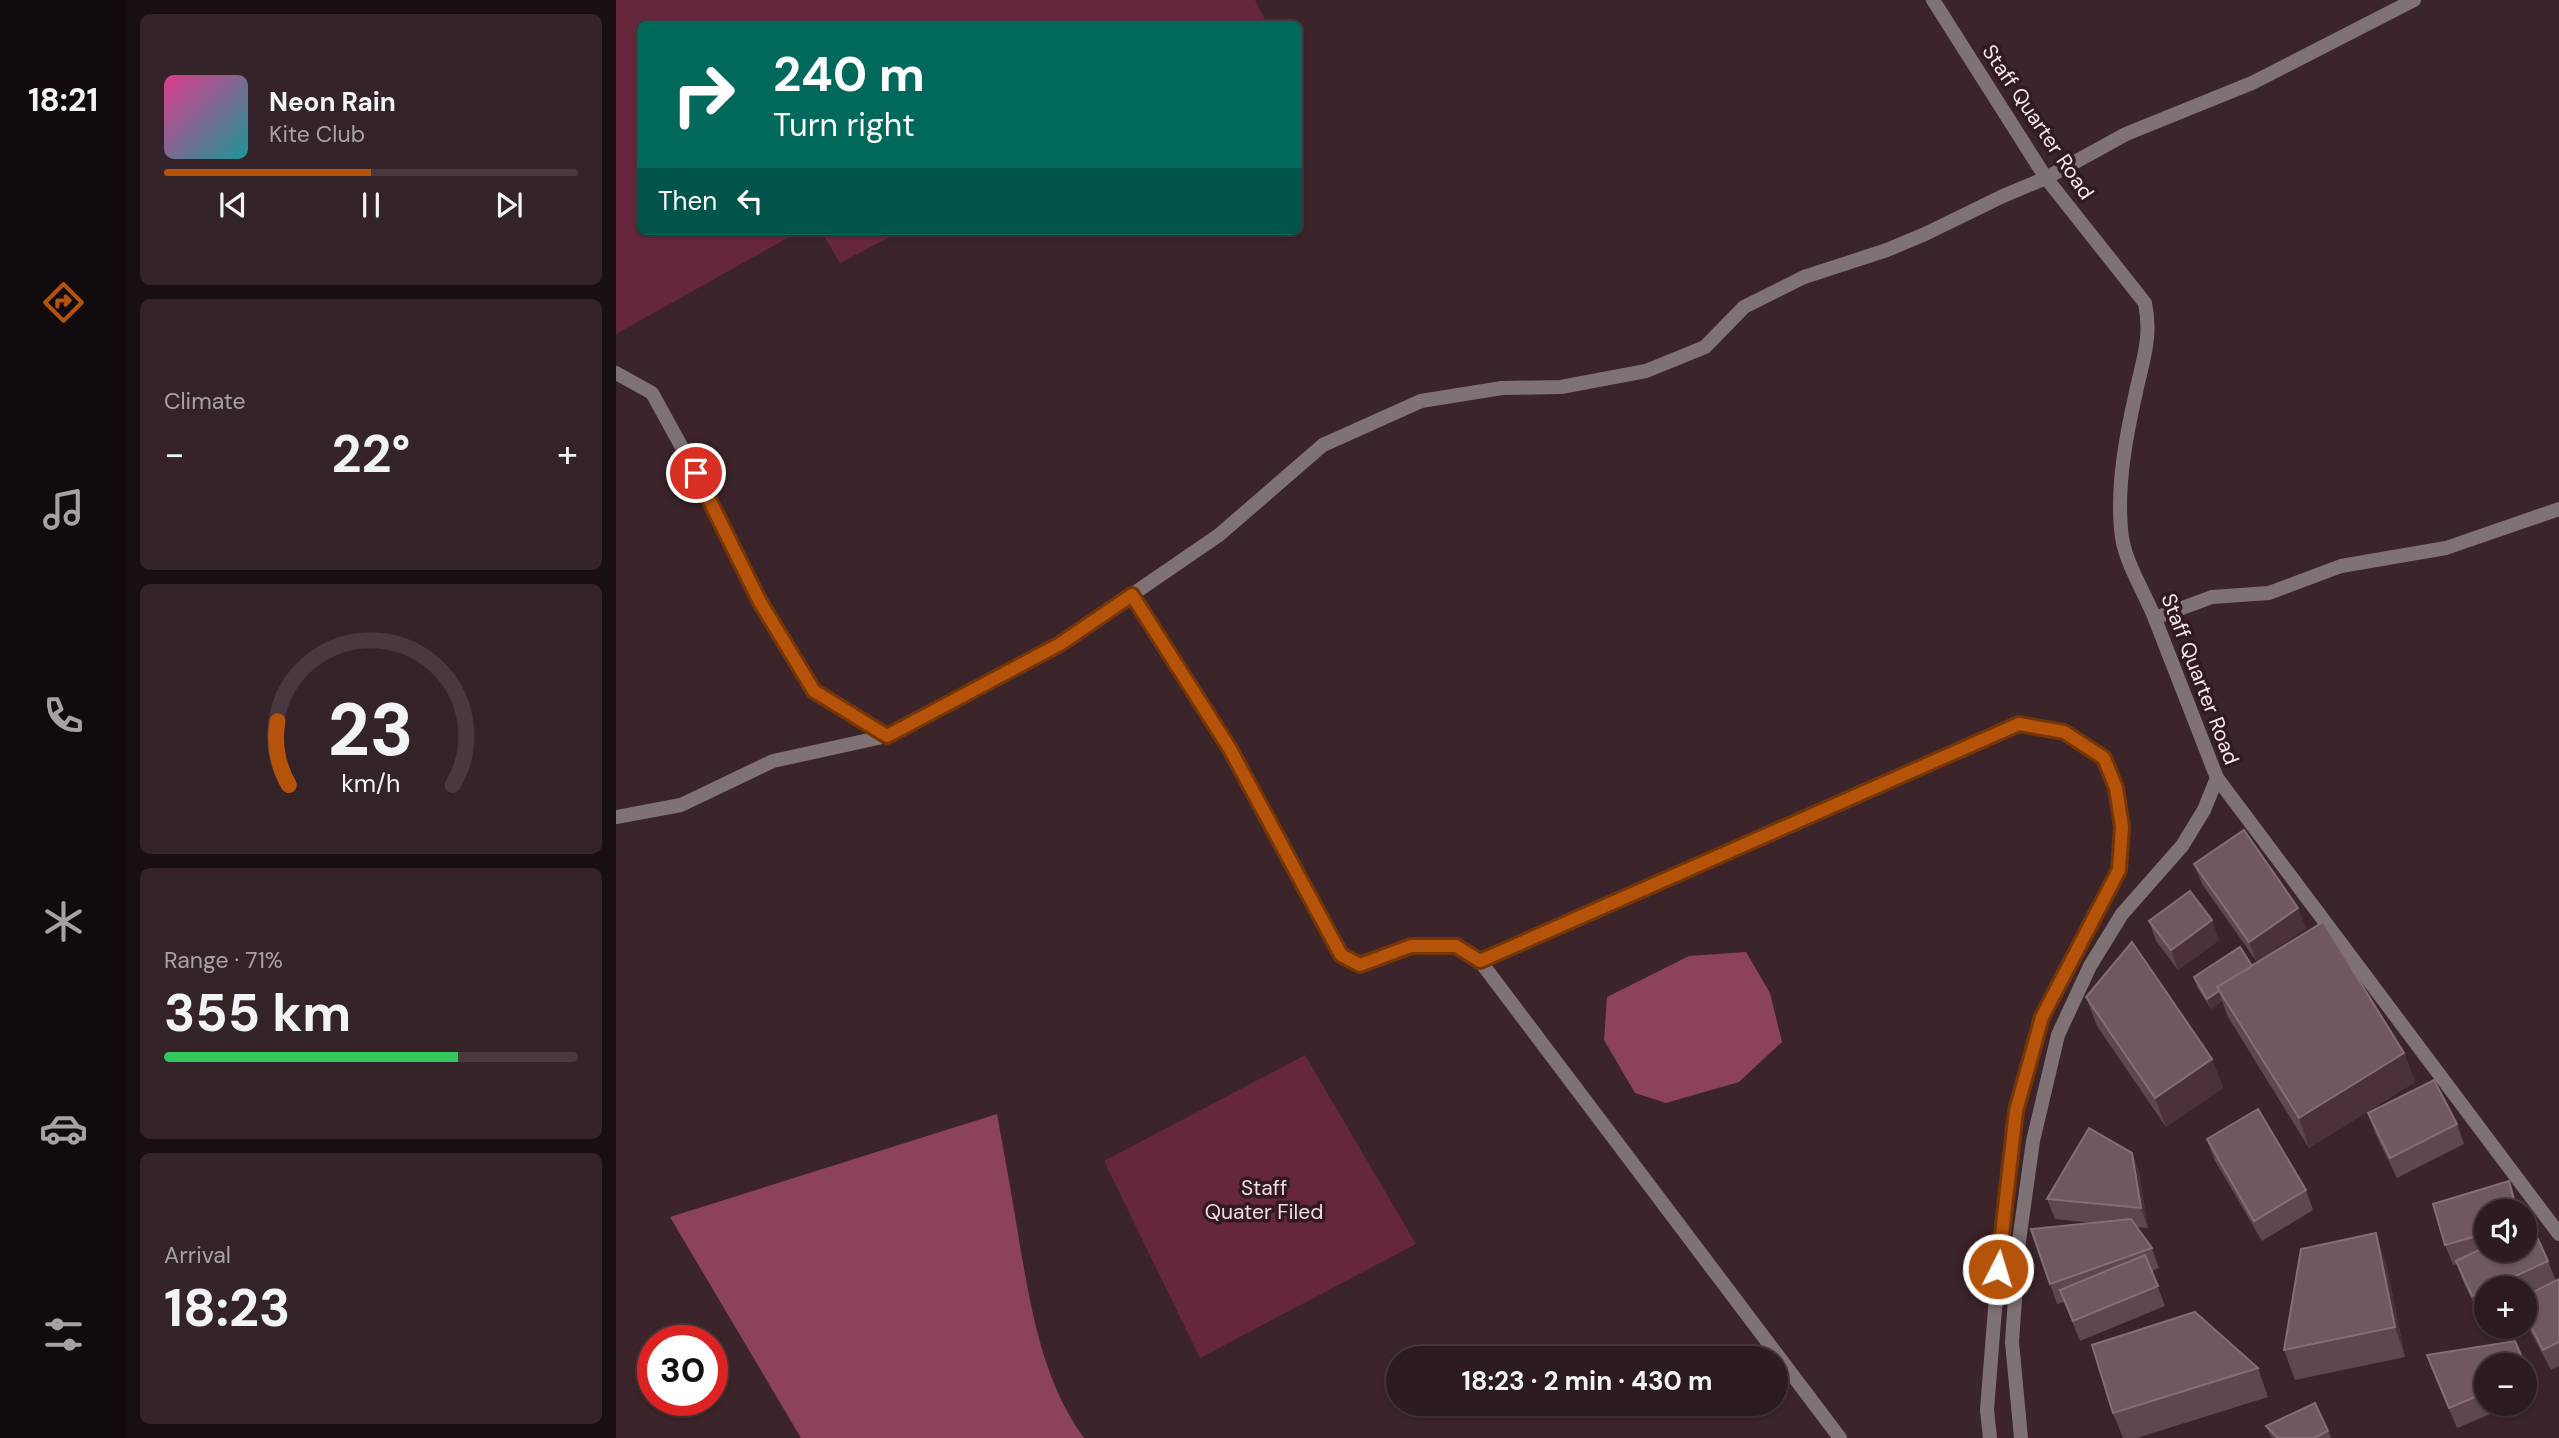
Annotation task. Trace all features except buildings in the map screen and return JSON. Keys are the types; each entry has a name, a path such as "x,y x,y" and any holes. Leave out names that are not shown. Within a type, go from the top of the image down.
{"street":[{"name":"Staff Quarter Road","path":"1933,0 2046,178 2145,303 2149,321 2148,341 2135,393 2121,477 2121,529 2125,549 2155,618 2217,778 2204,810 2182,846 2122,914 2096,955 2058,1035 2033,1141 2018,1241 2012,1342 2021,1438"},
{"path":"616,817 681,805 773,761 887,736 1060,644 1219,535 1323,445 1422,401 1502,388 1561,387 1646,371 1705,347 1744,307 1804,277 1912,239 2003,195 2046,178 2126,134 2252,83 2414,0"},
{"path":"616,373 652,393 696,473 760,602 814,691 887,736"},
{"path":"2155,618 2212,597 2269,593 2341,566 2446,548 2559,509"},
{"path":"1132,595 1230,749 1341,955 1360,965 1411,946 1456,946 1480,961 1840,1438"},
{"path":"1480,961 2019,724 2064,732 2104,758 2116,788 2122,827 2119,870 2042,1017 2016,1111 2003,1218 1987,1409 1990,1438"},
{"path":"2217,778 2559,1234"}],"green space":[{"path":"616,0 1255,0 1266,21 637,21 637,235 793,235 616,334"},
{"path":"823,235 893,235 840,263"},
{"name":"Staff Quater Filed","path":"1305,1055 1416,1244 1200,1358 1104,1161"}],"shaded area":[{"path":"1746,952 1770,993 1782,1042 1739,1082 1666,1103 1635,1093 1604,1040 1607,997 1689,956"},
{"path":"997,1114 1029,1297 1041,1346 1058,1394 1084,1438 801,1438 670,1217"}],"route":[{"path":"696,473 760,602 814,691 887,736 1060,644 1132,595 1230,749 1341,955 1360,965 1411,946 1456,946 1480,961 2019,724 2064,732 2104,758 2116,788 2122,827 2119,870 2042,1017 2016,1111 1998,1269"}]}
